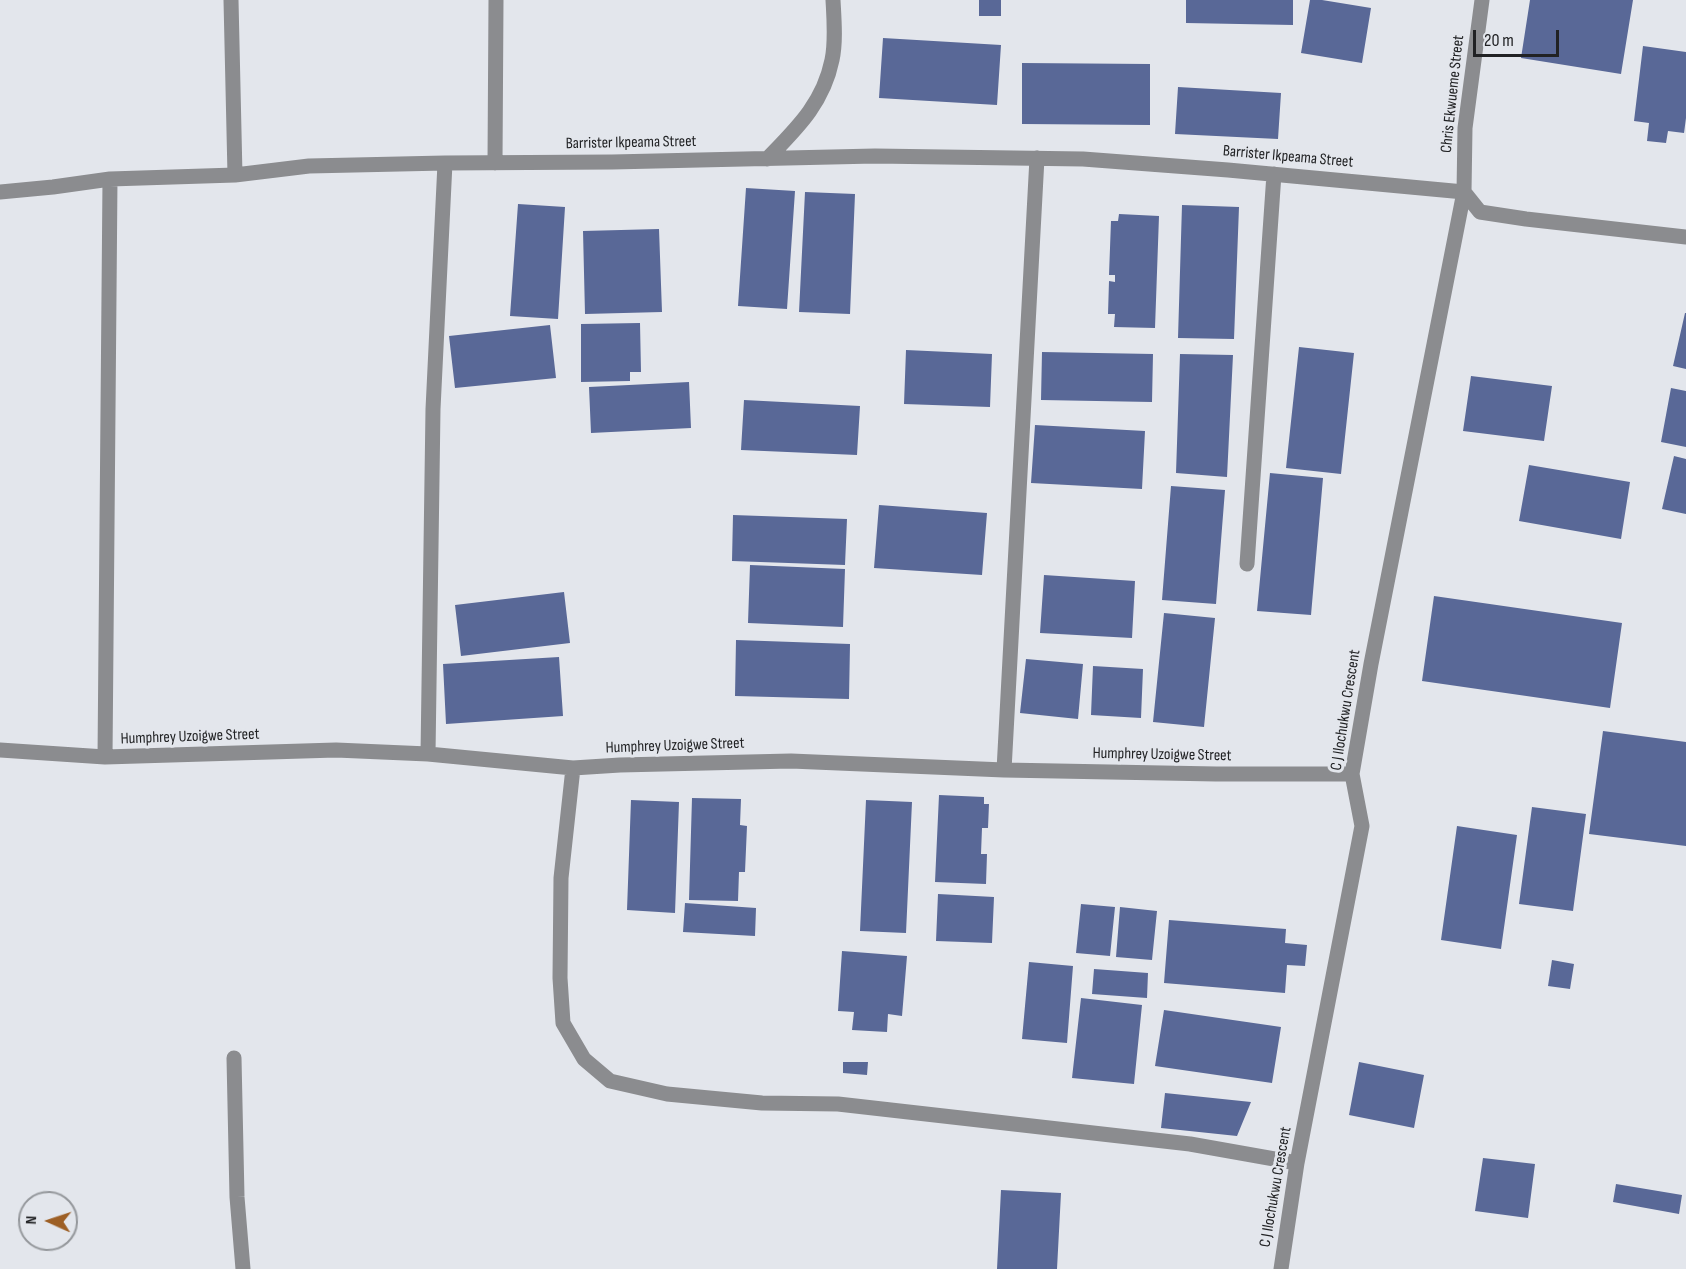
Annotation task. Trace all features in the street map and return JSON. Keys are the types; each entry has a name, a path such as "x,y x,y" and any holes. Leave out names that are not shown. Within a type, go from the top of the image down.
{"street":[{"path":"231,0 236,175"},
{"path":"495,163 496,0"},
{"path":"767,159 802,123 822,94 832,59 833,0"},
{"name":"Chris Ekwueme Street","path":"1464,192 1465,128 1482,0"},
{"name":"Barrister Ikpeama Street","path":"0,192 110,179 236,175 309,166 875,156 1083,159 1464,192"},
{"path":"1004,770 1037,158"},
{"path":"428,754 433,409 446,163"},
{"path":"1247,564 1274,174"},
{"path":"105,757 110,179"},
{"path":"1464,192 1480,212 1686,237"},
{"name":"C J Ilochukwu Crescent","path":"1281,1269 1297,1163 1362,826 1352,774 1371,664 1464,192"},
{"name":"Humphrey Uzoigwe Street","path":"0,750 105,757 336,750 428,754 573,768 791,761 1004,770 1352,774"},
{"path":"573,768 561,878 560,978 563,1023 584,1059 610,1081 667,1094 762,1103 838,1104 1191,1144 1297,1163"},
{"path":"234,1058 237,1197 243,1269"}],"building":[{"path":"979,0 1001,0 1001,16 979,16"},
{"path":"1186,0 1293,0 1293,25 1186,23"},
{"path":"1310,0 1371,8 1362,63 1301,53"},
{"path":"1530,0 1633,0 1621,74 1521,58"},
{"path":"883,38 1001,45 997,105 879,98"},
{"path":"1643,46 1686,52 1684,133 1668,131 1666,143 1647,141 1649,123 1634,121"},
{"path":"1022,63 1150,64 1150,125 1022,124"},
{"path":"1178,87 1281,93 1278,139 1175,134"},
{"path":"746,188 795,191 787,309 738,306"},
{"path":"805,192 855,194 850,314 799,312"},
{"path":"518,204 565,207 558,319 510,316"},
{"path":"1182,205 1239,207 1234,339 1178,338"},
{"path":"1119,214 1159,216 1155,328 1114,327 1115,314 1108,314 1109,281 1115,282 1115,275 1109,275 1111,221 1118,221"},
{"path":"659,229 662,312 585,314 583,231"},
{"path":"1686,313 1686,369 1673,366"},
{"path":"640,323 641,372 630,372 630,381 581,382 581,324"},
{"path":"550,325 556,378 455,388 449,336"},
{"path":"1299,347 1354,353 1341,474 1286,468"},
{"path":"906,350 992,354 990,407 904,404"},
{"path":"1042,352 1153,354 1152,402 1041,400"},
{"path":"1180,354 1233,355 1227,477 1176,473"},
{"path":"1471,376 1552,386 1544,441 1463,431"},
{"path":"689,382 691,428 591,433 589,387"},
{"path":"1671,388 1686,391 1686,447 1661,442"},
{"path":"744,400 860,406 857,455 741,450"},
{"path":"1035,425 1145,431 1142,489 1031,483"},
{"path":"1674,456 1686,459 1686,514 1662,509"},
{"path":"1529,465 1630,482 1621,539 1519,521"},
{"path":"1270,473 1323,478 1311,615 1257,611"},
{"path":"1171,486 1225,490 1216,604 1162,600"},
{"path":"879,505 987,513 982,575 874,568"},
{"path":"733,515 847,519 845,565 732,561"},
{"path":"750,565 845,569 843,627 748,623"},
{"path":"1044,575 1135,581 1132,638 1040,633"},
{"path":"564,592 570,643 461,656 455,605"},
{"path":"1434,596 1622,623 1610,708 1422,681"},
{"path":"1164,613 1215,618 1204,727 1153,722"},
{"path":"736,640 850,644 849,699 735,696"},
{"path":"559,657 563,716 446,724 443,664"},
{"path":"1026,659 1083,664 1078,719 1020,713"},
{"path":"1093,666 1143,669 1141,718 1091,715"},
{"path":"1603,731 1686,742 1686,846 1589,834"},
{"path":"939,795 984,797 984,804 989,804 988,828 982,828 981,854 987,854 986,884 935,882"},
{"path":"692,798 741,799 740,825 747,826 745,872 739,872 738,901 689,900"},
{"path":"631,800 679,802 675,913 627,910"},
{"path":"866,800 912,802 906,933 860,931"},
{"path":"1532,807 1586,814 1573,911 1519,904"},
{"path":"1457,826 1517,835 1501,949 1441,940"},
{"path":"938,894 994,897 992,943 936,941"},
{"path":"685,903 756,908 755,936 683,932"},
{"path":"1081,904 1115,907 1110,956 1076,953"},
{"path":"1120,907 1157,911 1152,960 1116,957"},
{"path":"1169,920 1286,929 1285,943 1307,945 1305,966 1287,965 1285,993 1164,983"},
{"path":"842,951 907,956 902,1016 888,1014 887,1032 852,1030 854,1012 838,1011"},
{"path":"1552,960 1574,964 1570,989 1548,986"},
{"path":"1029,962 1073,966 1067,1043 1022,1039"},
{"path":"1094,969 1148,973 1147,998 1092,994"},
{"path":"1081,998 1142,1005 1134,1084 1072,1078"},
{"path":"1164,1010 1281,1027 1272,1083 1155,1066"},
{"path":"843,1062 868,1062 867,1075 843,1073"},
{"path":"1359,1062 1424,1075 1414,1128 1349,1115"},
{"path":"1165,1093 1251,1102 1237,1136 1161,1128"},
{"path":"1483,1158 1535,1164 1528,1218 1475,1211"},
{"path":"1616,1184 1682,1195 1679,1214 1613,1202"},
{"path":"1001,1190 1061,1193 1057,1269 997,1269"}]}
